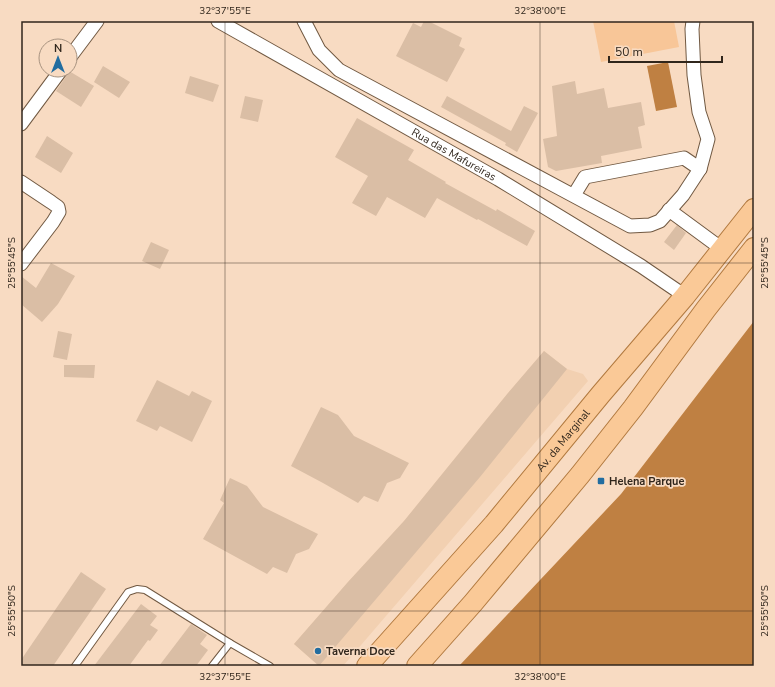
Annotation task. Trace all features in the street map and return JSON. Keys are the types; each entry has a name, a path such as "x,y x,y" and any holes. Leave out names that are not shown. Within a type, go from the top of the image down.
{"main road":[{"name":"Av. da Marginal","path":"367,666 494,524 601,394 685,296 754,209"},
{"path":"417,666 473,603 580,475 754,248"}],"street":[{"path":"78,47 97,21"},
{"name":"Rua das Mafureiras","path":"218,21 498,179 641,266 685,296"},
{"path":"304,21 318,50 339,70 630,226 650,226 660,221 683,195 700,169 708,140 699,112 694,75 693,21"},
{"path":"21,124 55,78"},
{"path":"574,195 585,177 684,158 700,169"},
{"path":"21,182 58,207 59,212 21,264"},
{"path":"669,210 722,249"}],"lane":[{"path":"75,666 128,592 137,588 145,590 270,666"},
{"path":"212,666 230,643"}],"shaded area":[{"path":"593,21 674,21 679,47 601,62"},
{"path":"668,62 677,107 656,111 647,66"},
{"path":"754,321 754,666 459,666 621,494"},
{"path":"544,351 567,369 583,374 588,381 343,666 319,666 294,644 404,521"}],"building":[{"path":"424,21 428,21 462,38 459,46 465,49 447,82 396,56 413,23 421,27"},
{"path":"103,66 130,82 119,98 94,82"},
{"path":"78,76 94,86 81,107 56,91 65,78 78,78"},
{"path":"190,76 219,85 213,102 185,93"},
{"path":"575,81 577,94 604,88 608,108 641,102 645,125 638,127 642,148 601,156 602,163 556,171 548,167 543,139 557,136 552,86"},
{"path":"245,96 263,100 258,122 240,118"},
{"path":"447,96 511,131 524,106 538,113 517,152 505,145 506,143 441,107"},
{"path":"357,118 414,150 408,160 446,182 445,183 496,211 497,209 535,231 527,246 437,198 425,218 387,197 376,216 352,203 368,176 335,157"},
{"path":"47,136 73,153 61,173 35,157"},
{"path":"677,225 686,233 674,250 664,242"},
{"path":"151,242 169,250 160,269 142,261"},
{"path":"51,263 75,276 58,304 42,322 21,304 21,276 36,288"},
{"path":"58,331 72,334 67,360 53,357"},
{"path":"544,351 567,369 480,477 319,666 294,644 404,521"},
{"path":"64,365 95,365 94,378 64,377"},
{"path":"157,380 189,396 192,391 212,401 192,442 160,426 157,431 136,421"},
{"path":"321,407 338,415 354,436 409,463 400,478 387,483 378,502 364,496 358,503 291,466"},
{"path":"230,478 247,486 263,507 318,534 309,549 296,554 287,573 273,567 267,574 203,539 224,503 220,500"},
{"path":"81,572 106,589 53,666 21,666 21,660"},
{"path":"141,604 157,616 150,625 158,630 150,641 148,640 129,666 94,666"},
{"path":"191,624 207,635 200,644 208,650 196,666 159,666"}],"place":[{"name":"Helena Parque","path":"601,481"},
{"name":"Taverna Doce","path":"318,651"}]}
